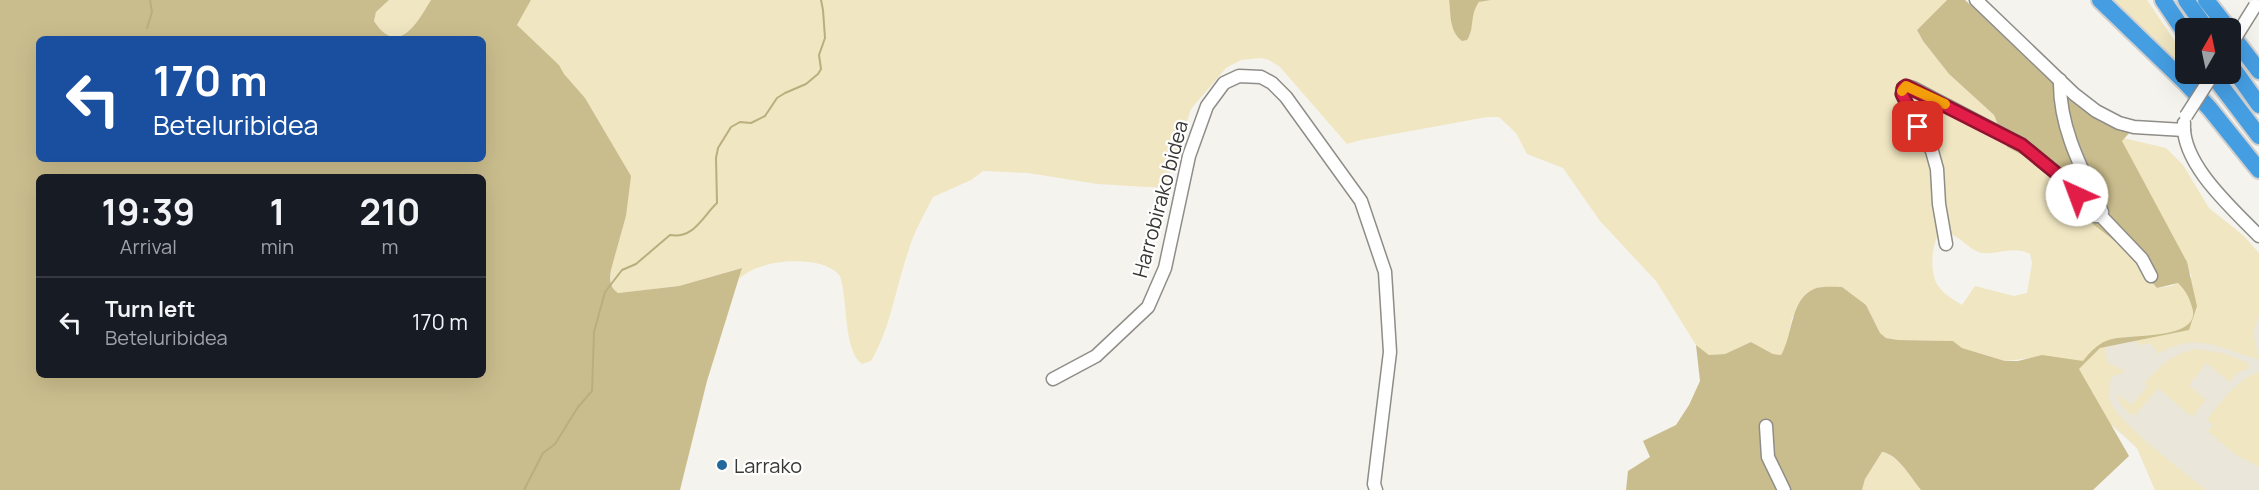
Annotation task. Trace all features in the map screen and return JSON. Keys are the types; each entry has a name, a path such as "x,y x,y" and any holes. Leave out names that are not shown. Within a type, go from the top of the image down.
{"highway":[{"path":"2100,0 2185,82 2259,170"},
{"path":"2163,0 2175,18"},
{"path":"2186,0 2199,18"},
{"path":"2208,2 2220,18"},
{"path":"2241,47 2259,71"},
{"path":"2241,80 2259,105"},
{"path":"2220,84 2259,136"}],"street":[{"path":"1976,0 2096,111 2119,123 2134,127 2184,130"},
{"path":"2241,28 2257,3"},
{"name":"Harrobirako bidea","path":"1053,379 1096,356 1148,307 1165,268 1179,208 1183,176 1207,106 1224,83 1239,76 1261,77 1272,83 1286,98 1361,201 1385,272 1390,352 1374,484 1376,490"},
{"path":"2060,80 2060,101 2067,135 2103,212 2101,216"},
{"path":"2207,84 2186,116 2184,130 2186,144 2200,169 2259,236"},
{"path":"1946,244 1939,204 1937,169 1932,151 1902,94 1906,86 2022,145 2061,177 2092,213 2101,216 2142,259 2151,276"},
{"path":"1766,426 1768,457 1784,490"}],"shaded area":[{"path":"0,0 389,0 376,12 374,21 389,36 36,36 36,162 486,162 486,36 401,36 413,27 431,0 531,0 517,25 559,65 585,98 631,176 626,216 610,274 613,288 618,293 679,286 742,268 707,381 680,490 0,490"},
{"path":"389,0 431,0 413,27 401,36 389,36 383,32 374,21 376,12"},
{"path":"531,0 1449,0 1452,27 1470,36 1473,10 1479,2 1491,0 1947,0 1917,30 1923,41 1949,74 1994,115 2007,147 2043,166 2057,177 2081,215 2120,245 2157,288 2178,283 2181,286 2192,276 2119,175 2115,136 2166,148 2183,165 2209,208 2244,236 2259,253 2259,314 2253,333 2259,359 2209,344 2185,343 2158,354 2151,343 2140,345 2130,336 2105,342 2105,355 2109,364 2126,371 2111,377 2109,398 2116,410 2125,422 2153,447 2206,490 2155,490 2137,448 2031,358 2005,361 1962,348 1953,341 1886,338 1880,333 1866,305 1792,317 1787,345 1781,355 1773,354 1751,342 1725,354 1709,355 1696,345 1656,281 1600,221 1563,168 1527,154 1516,133 1499,117 1487,117 1347,144 1280,67 1261,58 1241,60 1226,68 1191,109 1165,188 1097,184 1028,173 983,171 971,180 933,197 910,245 878,349 871,361 862,364 856,357 849,336 840,276 824,265 802,261 779,262 752,270 739,278 741,268 679,286 618,293 612,286 610,274 626,216 559,65 517,25","holes":["1940,232 1946,232 1982,253 2018,250 2030,254 2032,263 2027,293 2014,296 1975,286 1962,305 1950,297 1941,290 1936,282 1933,267 1933,252 1937,237"]},
{"path":"1449,0 1491,0 1479,2 1476,7 1467,40 1462,41 1455,32 1451,22"},
{"path":"1947,0 1965,0 2055,85 2095,118 2131,131 2122,141 2187,262 2197,306 2189,330 2100,348 2079,369 2129,456 2093,490 1921,490 1899,462 1882,452 1865,479 1862,490 1626,490 1628,471 1650,457 1643,441 1676,425 1689,405 1700,381 1696,345 1709,355 1725,354 1751,342 1773,354 1781,355 1800,301 1806,294 1817,288 1842,287 1866,305 1880,333 1886,338 1953,341 1962,348 2005,361 2018,361 2042,355 2083,361 2096,347 2107,340 2163,334 2187,325 2192,318 2190,300 2178,283 2157,288 2120,245 2081,215 2057,176 2007,147 1994,115 1949,74 1923,41 1917,30"},
{"path":"2112,0 2147,0 2175,41 2175,61"},
{"path":"2259,253 2259,490 2155,490 2137,448 2097,412 2039,344"},
{"path":"2196,349 2223,353 2248,363 2249,368 2237,373 2230,382 2206,363 2189,385 2206,400 2192,417 2158,388 2135,415 2130,414 2120,403 2117,394 2132,405 2148,386 2145,383 2162,366 2173,357"},
{"path":"2259,372 2259,467 2235,454 2208,431 2213,425 2207,420 2236,386"},
{"path":"1881,452 1893,457 1921,490 1862,490 1865,479"}],"waterway":[{"path":"147,28 152,12 150,0"},
{"path":"524,490 543,453 555,444 578,407 592,391 594,332 605,292 622,270 636,264 670,235 685,234 697,226 717,203 716,158 718,148 731,127 740,122 751,123 765,116 777,98 806,84 818,74 821,69 819,55 825,38 821,0"}],"slow traffic":[{"path":"1902,91 1906,86 1913,88 1945,104"}],"place":[{"name":"Larrako","path":"722,465"}],"route":[{"path":"1918,127 1902,94 1906,86 2022,145 2061,177 2077,195"}]}
